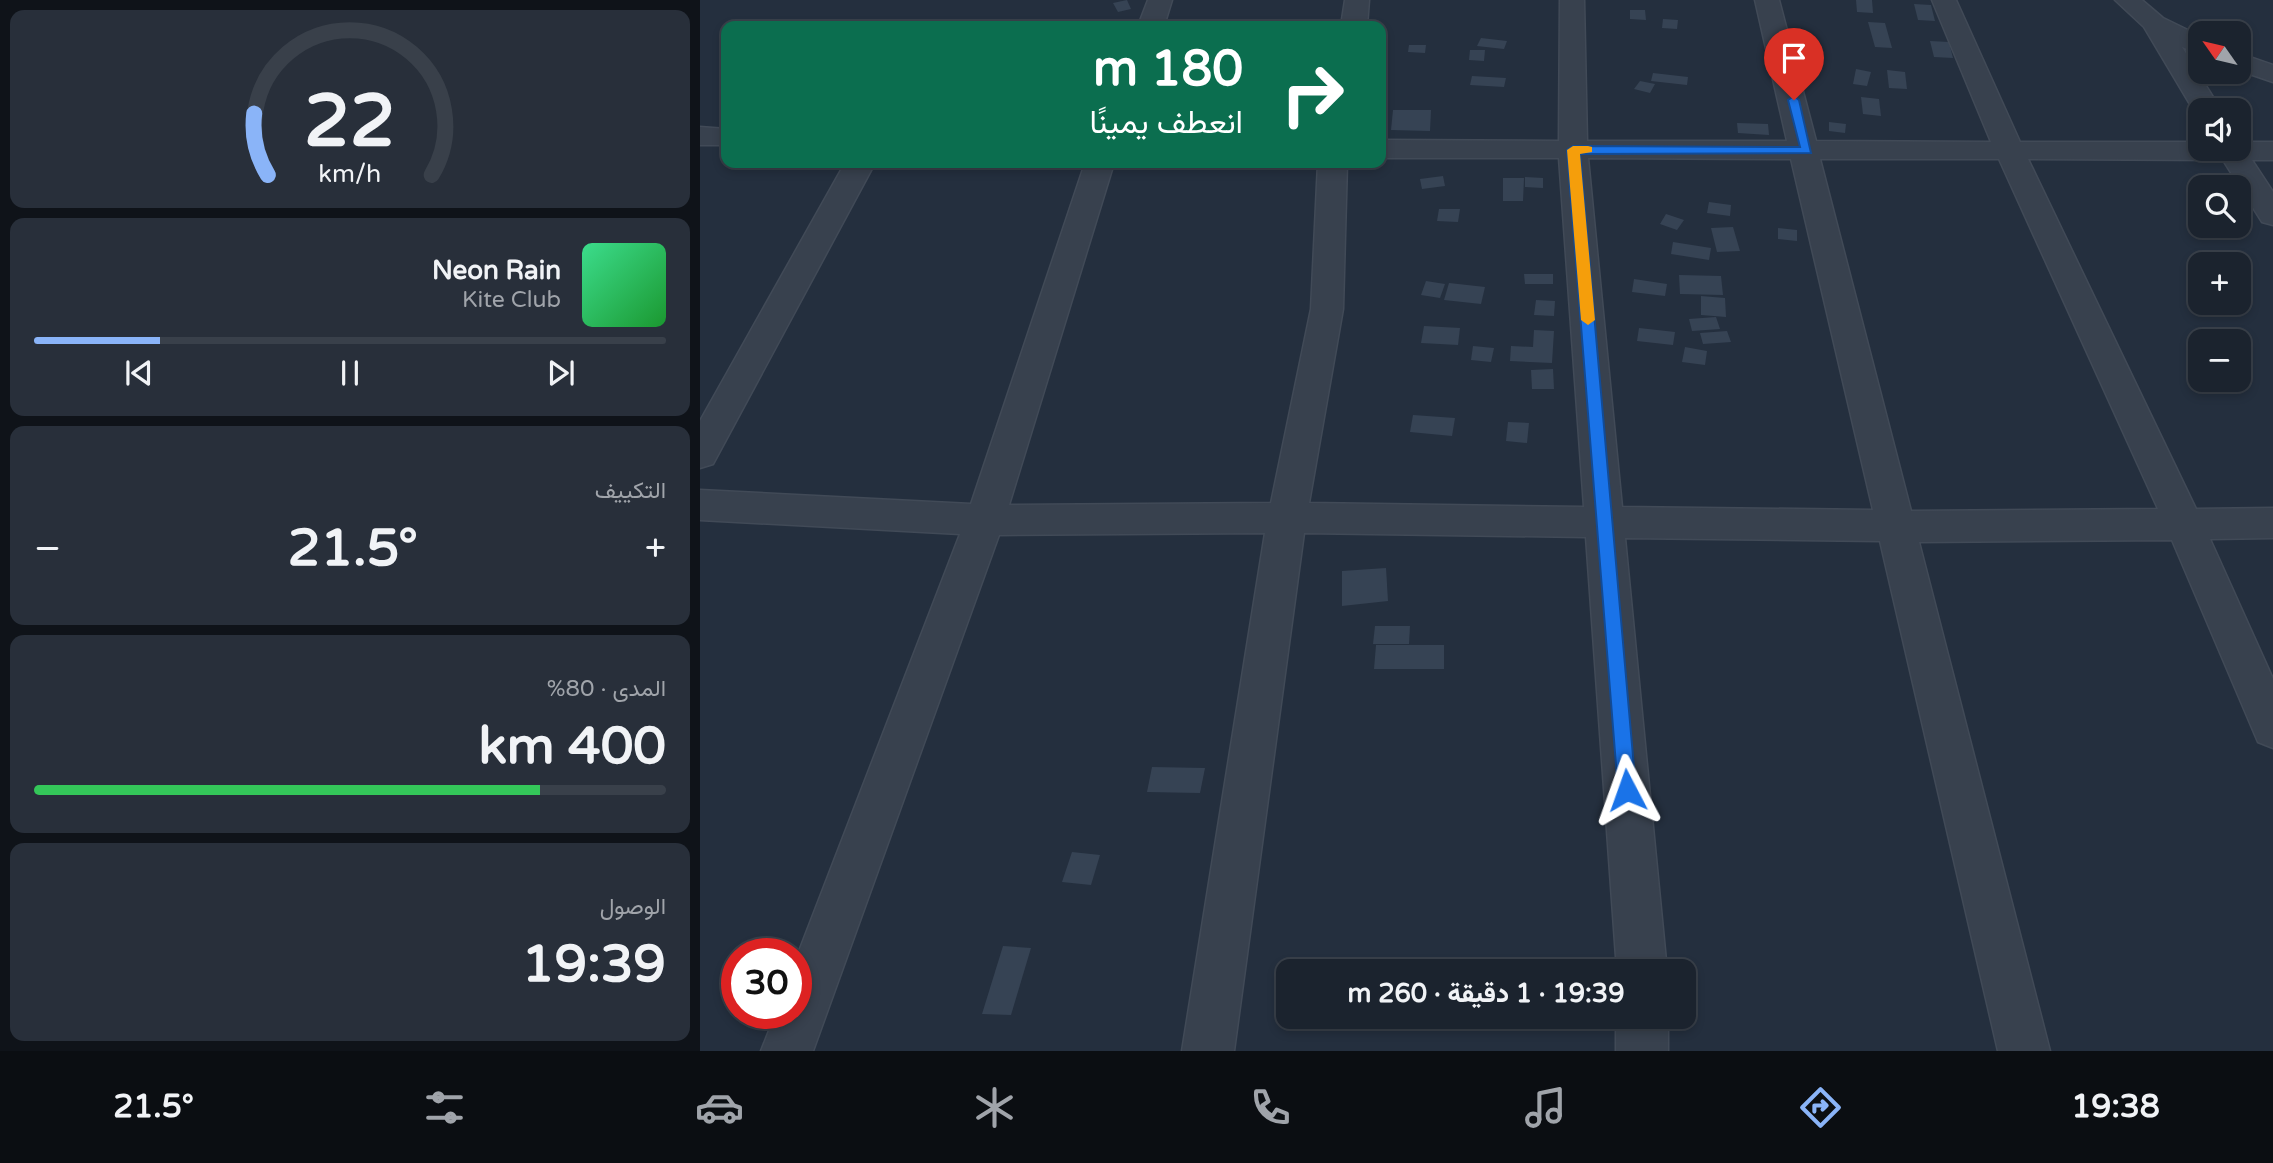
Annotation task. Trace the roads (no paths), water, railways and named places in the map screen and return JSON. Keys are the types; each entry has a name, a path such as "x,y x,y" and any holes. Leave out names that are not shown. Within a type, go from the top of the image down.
{"street":[{"path":"1153,21 1160,0"},
{"path":"1355,21 1357,0"},
{"path":"1572,0 1573,150 1641,959"},
{"path":"1768,0 1807,150 1895,526 2024,1051"},
{"path":"1944,0 2010,152 2185,526 2273,728"},
{"path":"2127,0 2154,23 2188,40"},
{"path":"2154,23 2200,98"},
{"path":"2251,66 2273,74"},
{"path":"700,136 721,137"},
{"path":"1386,149 2188,150"},
{"path":"2251,150 2273,151"},
{"path":"2239,161 2273,215"},
{"path":"700,454 857,168"},
{"path":"787,1051 985,520 1098,168"},
{"path":"1208,1051 1287,518 1327,309 1333,168"},
{"path":"700,505 985,520 1287,518 1895,526 2185,526 2273,523"},
{"path":"1642,1029 1642,1051"}]}
